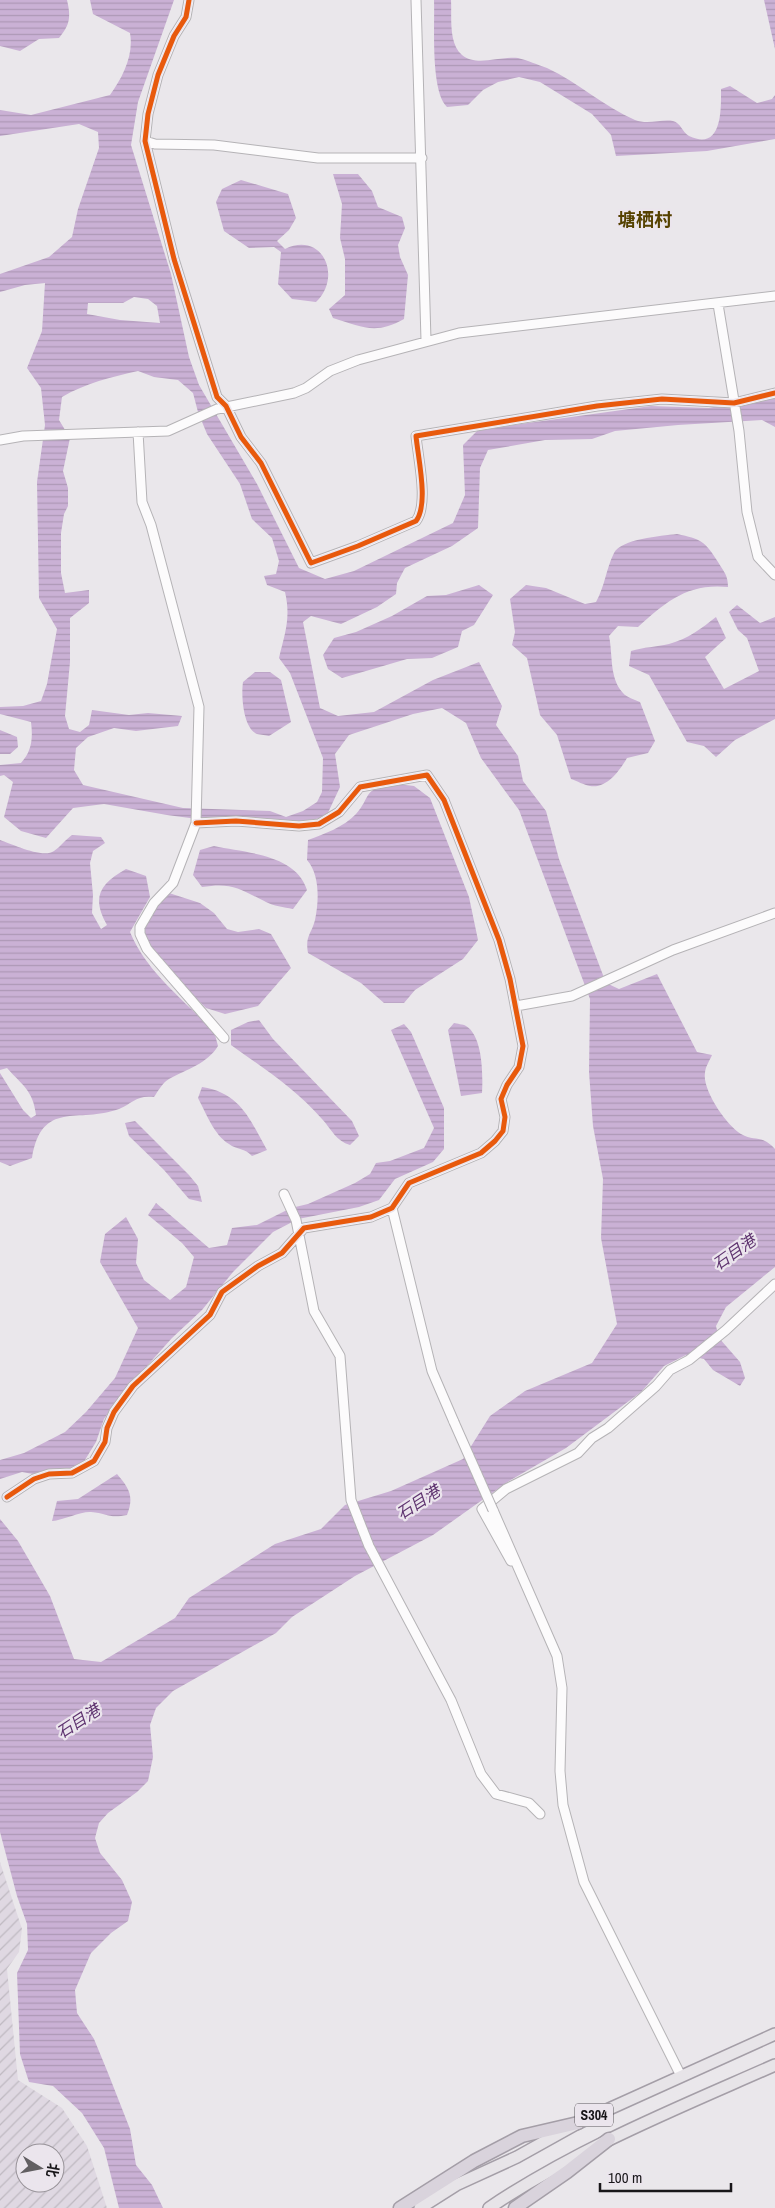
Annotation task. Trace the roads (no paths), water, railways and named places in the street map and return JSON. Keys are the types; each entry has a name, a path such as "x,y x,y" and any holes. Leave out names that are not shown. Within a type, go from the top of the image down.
{"highway":[{"path":"400,2208 474,2161 522,2136 578,2122"},
{"path":"515,2208 567,2172 609,2138"}],"main road":[{"name":"S304","path":"420,2208 456,2185 517,2157 578,2122 775,2034"},
{"name":"S304","path":"489,2208 609,2138 775,2065"}],"street":[{"path":"189,0 186,17 174,36 158,75 148,114 145,141 196,336 216,398 241,437 261,462 311,563 358,546 416,521 422,513 416,436 598,406 662,399 734,402 775,393"},
{"path":"416,0 426,340"},
{"path":"145,141 155,144 214,145 318,158 422,158"},
{"path":"0,440 23,436 168,431 222,408 294,393 306,388 330,371 358,360 426,340 459,333 775,296"},
{"path":"718,304 734,402 747,512 758,557 775,575"},
{"path":"138,432 142,502 151,525 199,706 196,823 173,883 154,903 140,927 140,934 147,949 224,1038"},
{"path":"7,1497 34,1479 50,1474 72,1473 94,1460 105,1442 107,1428 114,1412 133,1386 210,1315 222,1292 258,1266 282,1253 304,1228 371,1218 392,1208 409,1183 481,1153 496,1141 503,1130 505,1117 502,1099 507,1085 519,1067 523,1046 516,1006 499,940 479,887 444,800 427,776 360,787 339,812 319,824 299,826 236,821 196,823"},
{"path":"516,1006 572,996 673,950 775,913"},
{"path":"284,1194 296,1220 314,1311 340,1356 353,1506 368,1546 451,1700 481,1774 496,1794 529,1803 540,1814"},
{"path":"392,1208 432,1371 532,1593 557,1656 562,1688 560,1771 563,1805 584,1882 681,2076"},
{"path":"532,1593 514,1568 482,1509 506,1489 578,1453 592,1438 608,1428 650,1392 670,1370 689,1360 726,1330 775,1284"}],"water":[{"path":"0,0 67,0 69,16 67,25 59,38 39,39 20,51 0,46"},
{"name":"石目港","path":"90,0 174,0 138,102 131,145 171,274 189,357 199,385 257,484 299,568 325,579 354,571 453,523 465,495 463,445 478,430 651,406 709,408 775,394 775,427 762,420 678,425 615,431 592,439 545,440 488,450 480,468 478,528 452,546 405,568 397,583 396,594 377,607 341,624 311,616 303,622 320,708 338,716 374,712 433,680 479,662 502,706 496,725 518,756 523,781 546,811 559,859 606,983 619,989 657,974 697,1052 712,1055 706,1068 705,1080 711,1098 723,1116 741,1134 766,1141 775,1149 775,1267 726,1307 716,1326 719,1338 740,1362 745,1378 740,1386 713,1370 704,1359 686,1355 664,1366 641,1392 566,1448 509,1481 433,1535 355,1576 292,1617 276,1633 173,1691 156,1708 150,1725 153,1757 148,1781 137,1792 108,1813 99,1823 95,1838 100,1853 122,1880 132,1902 128,1921 111,1933 91,1953 75,1990 77,2013 94,2039 130,2129 136,2165 152,2185 163,2208 119,2208 104,2148 82,2113 53,2086 29,2082 20,2054 17,1973 28,1950 27,1924 17,1896 0,1832 0,1519 18,1541 50,1596 74,1659 101,1662 175,1618 189,1598 275,1544 321,1529 345,1505 391,1491 463,1459 490,1416 525,1391 592,1363 617,1324 601,1238 603,1179 593,1126 589,1072 590,999 519,810 481,758 466,723 442,708 413,714 349,735 335,754 340,787 326,817 290,824 243,825 104,804 73,808 46,838 21,831 4,817 13,782 4,775 0,776 0,765 21,763 30,749 32,733 31,722 0,714 0,707 23,706 41,701 47,684 57,629 39,598 37,482 45,425 41,388 27,368 42,331 45,283 25,285 0,292 0,274 49,257 72,237 78,209 99,148 98,132 79,124 0,136 0,110 31,115 110,95 119,81 129,58 130,33 93,14","holes":["134,297 148,299 157,306 160,323 120,320 87,314 88,303 123,303","138,371 154,377 178,380 193,393 207,434 240,484 252,519 272,538 279,561 276,574 264,576 267,585 285,592 287,601 286,625 279,658 290,673 323,758 322,792 317,802 303,811 286,817 270,811 183,808 83,785 74,770 76,748 88,737 114,728 136,731 178,726 182,716 148,713 129,715 92,710 89,725 80,732 69,729 65,716 70,662 70,618 89,603 89,590 65,593 61,573 61,533 64,514 68,506 68,488 63,471 70,438 59,420 62,397 89,384"]},
{"path":"434,0 451,0 452,29 455,44 462,55 468,58 481,61 518,58 529,61 569,80 624,115 645,122 673,121 689,136 700,139 708,138 718,126 721,89 730,86 757,103 772,99 775,95 775,139 707,151 616,156 611,135 592,114 540,82 519,77 498,82 483,90 468,105 447,107 438,87 434,56"},
{"path":"764,0 775,0 775,49"},
{"path":"333,174 358,174 372,191 378,207 402,217 405,228 398,245 400,257 408,275 404,319 394,324 385,327 369,328 333,318 329,309 345,295 345,259 340,238 342,204"},
{"path":"241,180 288,194 296,218 289,230 277,241 285,249 298,245 309,246 318,251 324,259 328,269 328,280 324,292 316,302 292,299 278,284 281,252 274,247 249,248 224,231 216,202 222,189"},
{"path":"677,534 692,538 706,545 725,574 728,587 701,588 689,591 668,602 638,627 618,626 609,636 615,680 624,694 640,702 655,741 648,753 627,758 617,773 602,785 590,786 583,784 571,779 557,735 540,715 527,658 512,645 515,632 510,599 526,585 546,588 585,604 596,602 611,559 618,548 633,541"},
{"path":"479,585 493,595 474,625 462,631 458,647 432,658 407,659 342,678 328,669 323,655 334,638 356,632 392,616 427,596 446,595"},
{"path":"737,605 760,623 775,617 775,719 735,740 716,757 704,746 687,742 649,675 629,666 631,651 676,642 694,633 716,617 726,638 705,657 724,689 759,671 747,638 738,630 729,612"},
{"path":"255,672 270,672 281,680 291,722 269,736 252,731 244,711 243,682"},
{"path":"0,730 17,737 18,747 10,754 0,754"},
{"path":"388,783 414,786 430,798 469,897 478,940 463,959 415,990 404,1003 384,1003 361,983 308,953 307,947 315,920 318,897 314,873 307,860 308,840 346,823 361,808 370,792"},
{"path":"72,835 101,837 105,843 93,851 90,863 93,895 92,913 101,929 107,925 102,915 99,899 104,886 126,869 146,876 150,897 130,932 137,947 156,973 214,1031 218,1046 196,1066 167,1080 154,1097 139,1098 119,1109 104,1113 64,1117 53,1121 44,1128 37,1140 32,1158 10,1166 0,1162 0,1073 23,1110 31,1118 36,1115 35,1106 26,1088 7,1068 0,1070 0,840 35,852 49,853 54,851"},
{"path":"214,846 268,857 281,862 301,878 307,890 293,909 269,903 229,886 202,887 193,875 200,850"},
{"path":"169,893 200,903 214,913 227,929 238,932 259,929 271,934 291,968 258,1006 225,1014 206,1008 142,946 138,933 156,905"},
{"path":"259,1020 273,1039 352,1121 359,1136 350,1145 338,1138 312,1108 290,1088 231,1045 231,1030 248,1022"},
{"path":"454,1023 466,1026 476,1038 481,1057 482,1093 461,1096 448,1030"},
{"path":"404,1024 411,1032 444,1108 444,1149 433,1162 395,1179 379,1200 359,1207 298,1219 273,1232 233,1272 202,1310 172,1338 120,1396 104,1419 96,1442 80,1468 49,1477 22,1472 0,1479 0,1460 24,1453 65,1432 86,1412 115,1378 138,1328 100,1262 105,1234 126,1217 138,1239 136,1263 144,1280 170,1300 186,1287 194,1257 182,1243 148,1215 156,1203 209,1248 227,1245 232,1228 257,1225 291,1208 308,1204 355,1183 370,1174 376,1163 390,1161 424,1148 434,1128 391,1030"},
{"path":"202,1087 226,1095 235,1102 249,1118 267,1150 252,1156 224,1140 211,1123 198,1098"},
{"path":"135,1121 189,1175 198,1186 202,1202 189,1199 164,1170 129,1136 125,1123"},
{"path":"117,1474 130,1493 127,1515 112,1516 87,1512 52,1521 57,1501 78,1499"}],"district":[{"name":"塘栖村","path":"645,219"}]}
